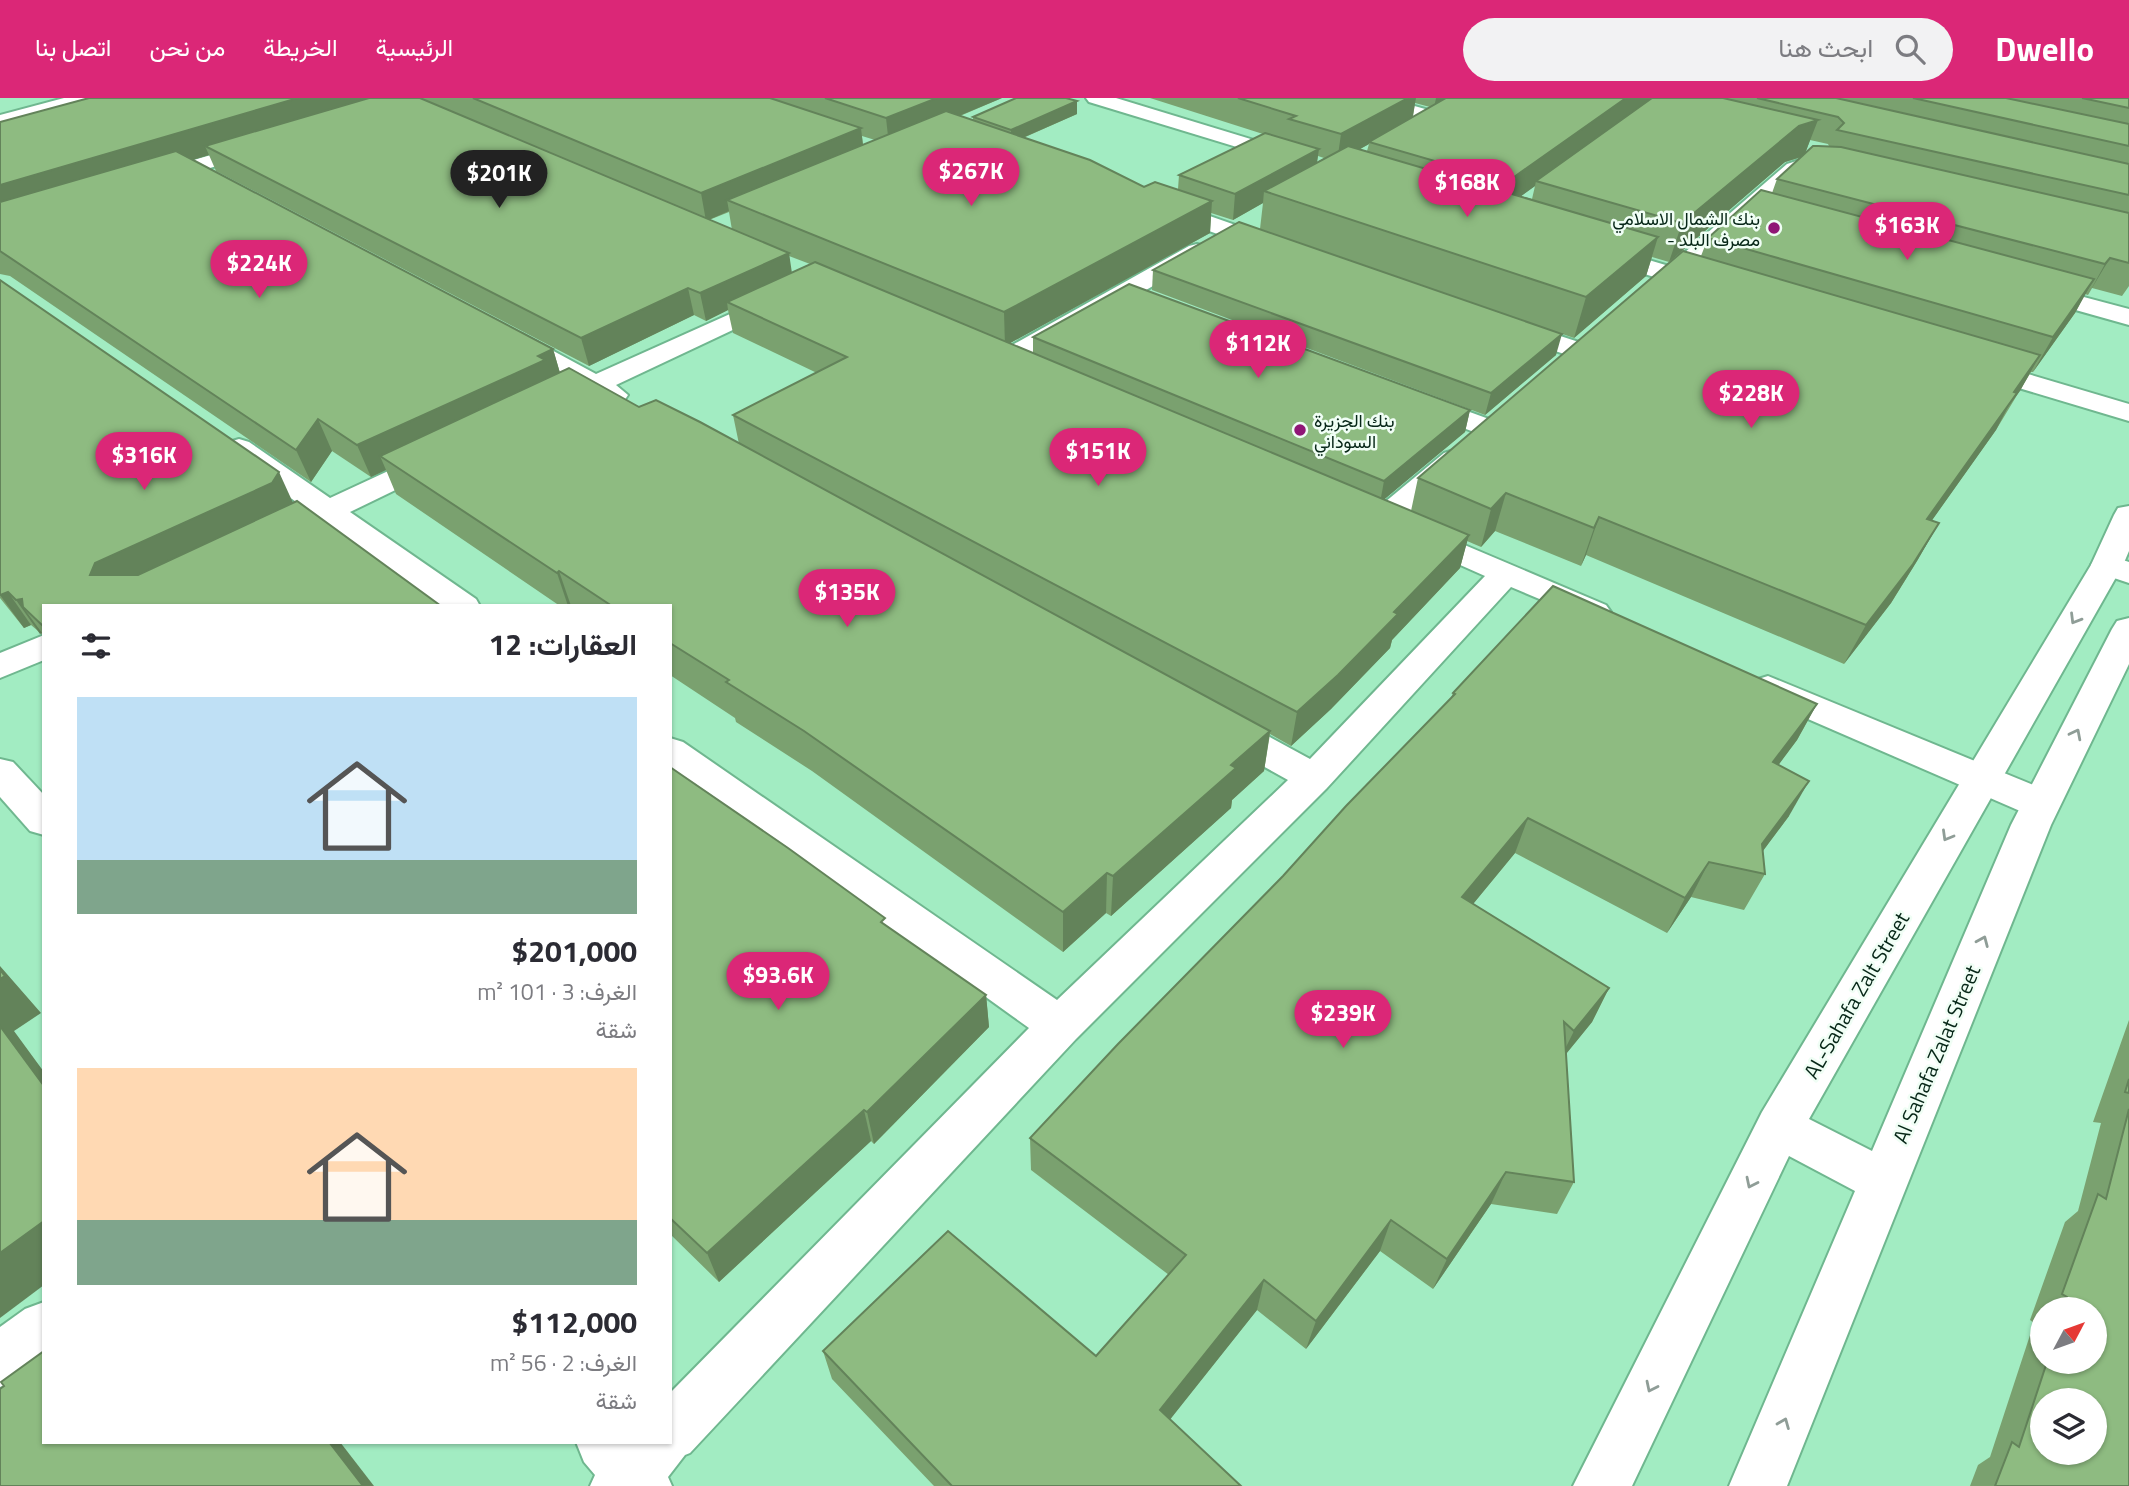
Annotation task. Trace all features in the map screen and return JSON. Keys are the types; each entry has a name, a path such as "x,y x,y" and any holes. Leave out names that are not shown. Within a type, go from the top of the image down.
{"main road":[{"path":"0,120 86,98"},
{"path":"1096,98 1312,164"},
{"path":"1364,98 1436,118"},
{"path":"1412,131 1460,105"},
{"path":"139,184 280,141"},
{"path":"1662,279 1745,211 1812,151 1844,170"},
{"path":"190,168 227,188"},
{"path":"1142,200 1296,254"},
{"path":"1745,211 1772,219"},
{"path":"1007,359 1255,218"},
{"path":"1578,246 1662,279 1727,291"},
{"path":"2010,284 2129,317"},
{"path":"559,401 806,286"},
{"path":"1126,292 1152,301"},
{"path":"1489,320 1589,342 1555,373"},
{"path":"485,325 644,411"},
{"path":"1955,360 2129,413"},
{"path":"1399,394 1499,421 1372,514 1621,624"},
{"path":"216,432 461,604"},
{"path":"242,552 462,447"},
{"name":"AL-Sahafa Zalt Street","path":"1602,1486 1779,1127 1980,780 2118,569 2129,515"},
{"path":"672,1431 1060,1027 1314,778 1505,574"},
{"name":"Al Sahafa Zalat Street","path":"1758,1486 2041,804 2129,629"},
{"path":"0,667 42,647"},
{"path":"1749,680 2041,804"},
{"path":"1192,711 1314,778"},
{"path":"672,752 1060,1027"},
{"path":"0,772 42,819"},
{"path":"1779,1127 1883,1181"},
{"path":"0,1360 42,1329"}],"building":[{"path":"89,98 298,98 0,185 0,122"},
{"path":"369,98 420,98 789,253 700,293 688,288 581,338 205,146"},
{"path":"473,98 770,98 861,128 701,193"},
{"path":"825,98 937,98 886,118"},
{"path":"1016,98 1066,98 1077,101 1011,130 973,117"},
{"path":"1238,98 1408,98 1341,134 1289,119 1296,116"},
{"path":"1446,98 1626,98 1507,182 1369,142"},
{"path":"1652,98 1723,98 1818,120 1799,126 1682,223 1536,181"},
{"path":"1757,98 1836,98 2129,164 2129,195 1837,130 1844,123 1838,117"},
{"path":"1913,98 2006,98 2129,124 2129,146"},
{"path":"2082,98 2129,98 2129,108"},
{"path":"946,111 1090,160 1144,187 1155,182 1212,201 1004,312 727,200"},
{"path":"1265,133 1319,149 1235,194 1179,175"},
{"path":"1348,146 1658,237 1586,297 1264,191"},
{"path":"1813,146 1841,147 2129,213 2129,263 2110,258 2105,264 1777,179"},
{"path":"176,151 553,349 538,356 545,360 357,445 318,419 296,450 0,251 0,202"},
{"path":"1761,190 2094,279 2053,337 1708,238"},
{"path":"1239,222 1562,334 1491,393 1153,270"},
{"path":"1683,251 2040,355 2014,392 2017,393 1927,519 1939,523 1913,564 1866,625 1599,517 1594,528 1506,493 1491,509 1418,478"},
{"path":"815,262 1469,535 1394,612 1398,614 1297,712 733,415 847,357 727,302"},
{"path":"0,280 279,472 272,483 95,563 90,575 138,575 297,501 438,604 42,604 42,625 23,607 22,599 16,600 8,592 0,595"},
{"path":"1129,284 1470,410 1384,481 1033,337"},
{"path":"569,368 639,407 656,400 700,422 1270,731 1231,765 1236,768 1113,876 1107,873 1063,912 804,731 672,644 672,604 609,604 559,571 557,573 380,456"},
{"path":"1553,586 1817,704 1773,762 1809,781 1762,844 1765,874 1709,862 1685,898 1528,818 1462,897 1609,988 1574,1031 1564,1022 1574,1182 1506,1172 1447,1259 1391,1220 1316,1321 1264,1280 1160,1410 1241,1486 952,1486 823,1351 948,1231 1096,1356 1186,1255 1030,1138 1283,876"},
{"path":"672,768 885,918 881,922 986,995 867,1112 864,1110 707,1253 672,1220"},
{"path":"0,1026 42,1083 42,1222 0,1253"},
{"path":"2129,1109 2129,1486 1995,1486 2012,1442 2019,1447 2030,1414 2030,1465 2107,1465 2107,1388 2038,1388 2043,1374 2107,1374 2107,1297 2067,1297 2062,1294 2098,1194 2106,1199"},
{"path":"42,1352 42,1444 331,1444 363,1486 0,1486 0,1389 4,1386 1,1382"}],"place":[{"name":"بنك الشمال الاسلامي - مصرف البلد","path":"1774,228"},
{"name":"بنك الجزيرة السوداني","path":"1300,430"}]}
